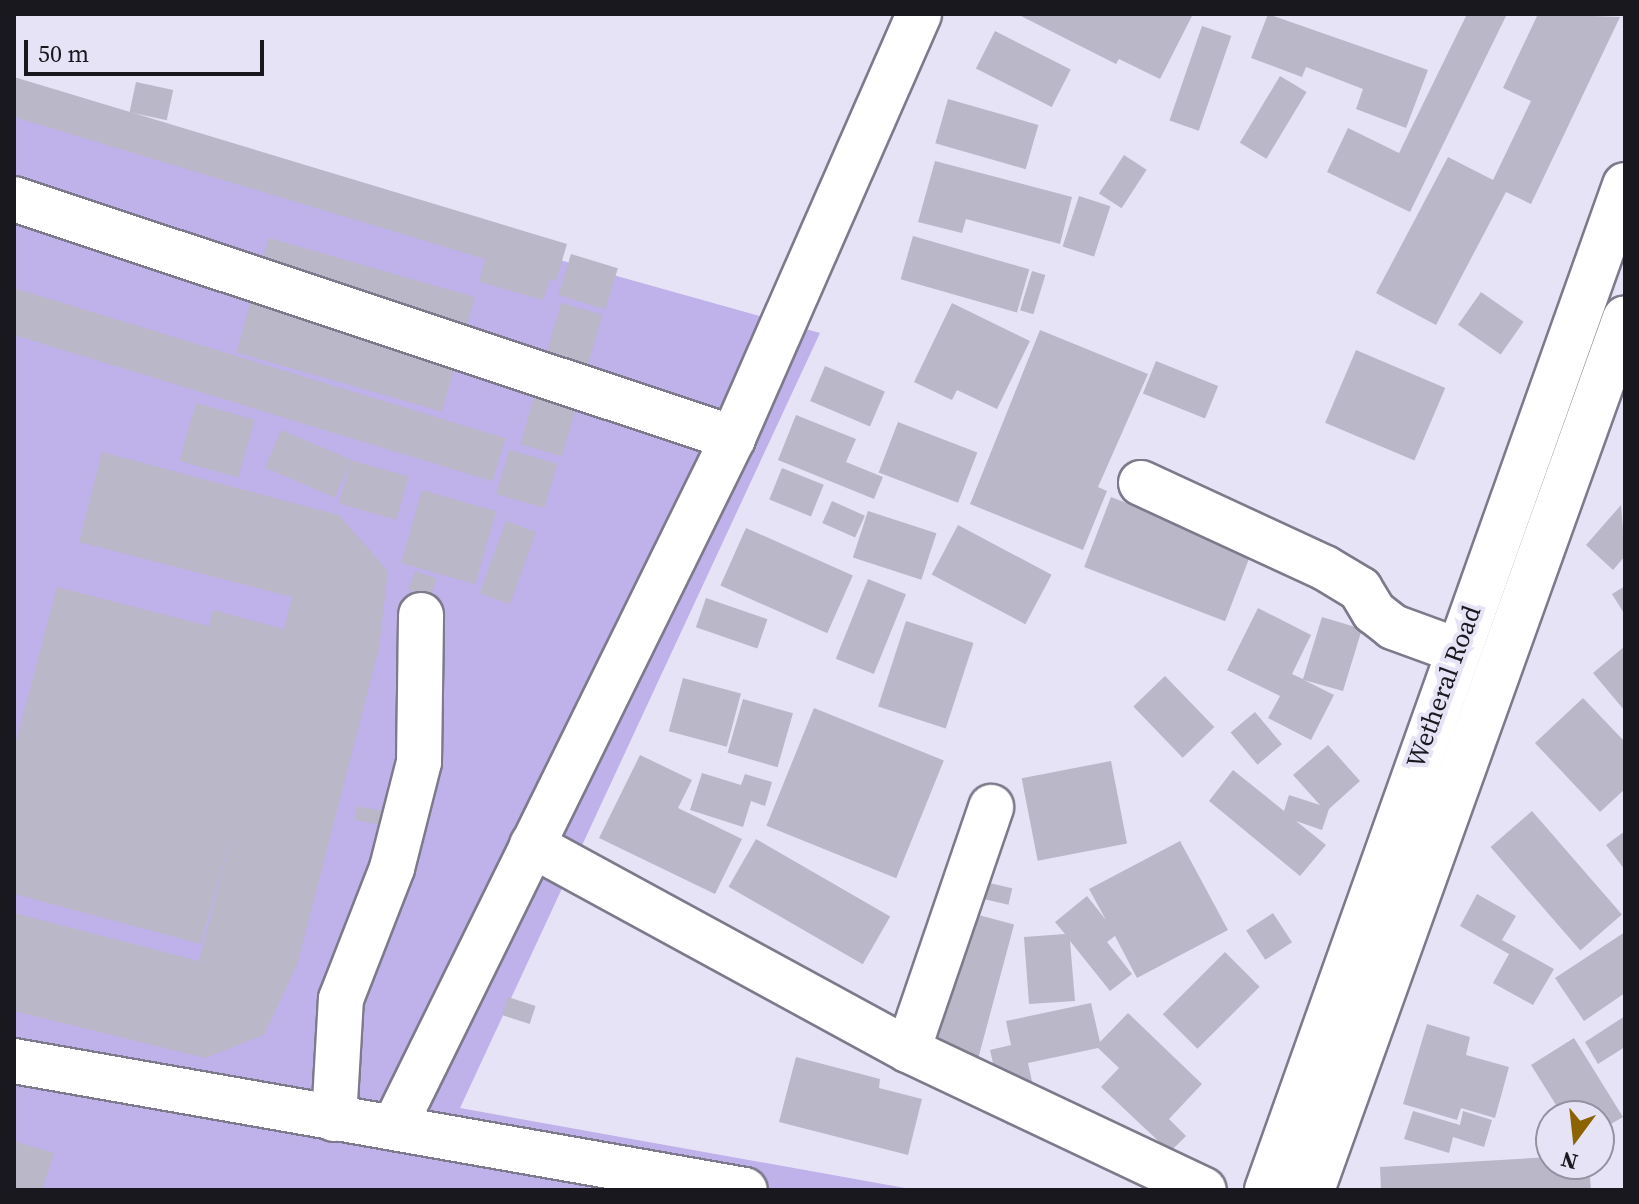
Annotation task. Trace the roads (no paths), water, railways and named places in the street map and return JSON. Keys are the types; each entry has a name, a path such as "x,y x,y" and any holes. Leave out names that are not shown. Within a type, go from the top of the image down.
{"street":[{"path":"395,1125 733,438 919,14"},
{"name":"Wetheral Road","path":"1267,1190 1456,650 1625,185"},
{"path":"14,199 733,438"},
{"name":"Wetheral Road","path":"1312,1190 1625,318"},
{"path":"1141,483 1325,568 1360,589 1374,612 1393,627 1456,650"},
{"path":"334,1119 341,999 392,868 419,762 421,615"},
{"path":"908,1050 991,807"},
{"path":"532,845 908,1050 1204,1190"},
{"path":"14,1061 334,1119 395,1125 745,1190"}]}
